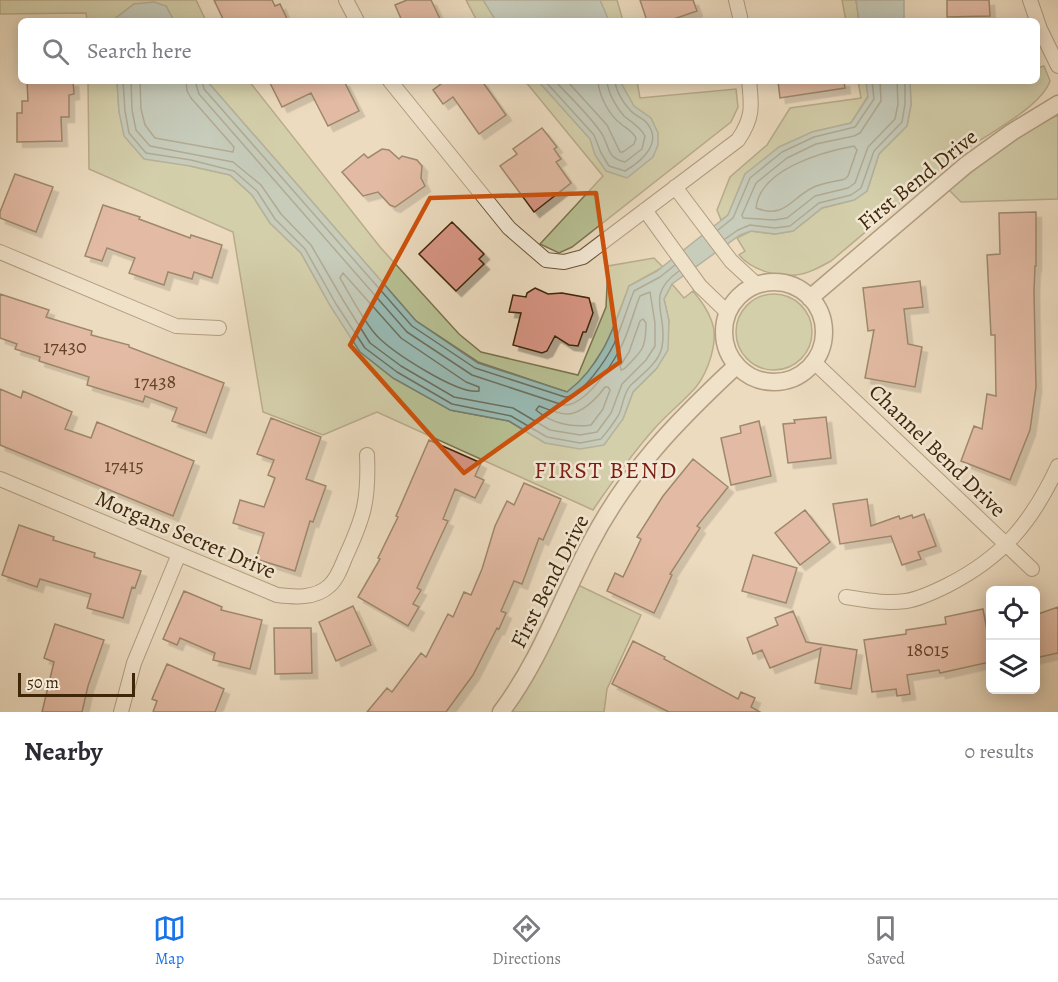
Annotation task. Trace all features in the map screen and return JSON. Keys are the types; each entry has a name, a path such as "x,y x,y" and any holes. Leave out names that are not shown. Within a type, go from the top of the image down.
{"street":[{"path":"346,0 355,18"},
{"path":"736,0 740,18"},
{"path":"1030,0 1036,18"},
{"path":"1040,30 1058,66"},
{"path":"392,84 509,228 546,260 564,262 583,257 738,140 748,125 752,108 749,84"},
{"name":"First Bend Drive","path":"810,298 966,165 1012,132 1058,104"},
{"path":"675,187 731,261 756,285"},
{"path":"645,210 700,286 727,312"},
{"path":"0,252 176,326 219,328"},
{"path":"771,282 785,283 799,288 810,298 816,304 824,323 823,344 814,362 800,375 782,382 762,381 752,378 736,366 728,354 723,326 727,312 735,300 756,285 771,282"},
{"name":"Channel Bend Drive","path":"814,362 1032,569"},
{"name":"First Bend Drive","path":"501,712 536,658 590,545 626,484 659,442 736,366"},
{"name":"Morgans Secret Drive","path":"0,479 276,595 312,596 329,587 338,575 365,509 368,487 367,456"},
{"path":"846,597 884,603 908,601 938,590 968,575 1007,545 1030,517 1058,466"},
{"path":"121,712 134,663 179,554"}],"highlighted area":[{"path":"596,193 620,362 464,473 350,345 430,198"}],"green space":[{"path":"0,0 196,0 205,18 172,18 166,6 134,4 116,18 87,18 86,13 0,14"},
{"path":"466,0 617,0 622,18 475,18"},
{"path":"842,0 856,0 859,18 845,18"},
{"path":"1044,66 1050,81 1035,102 958,155 831,261 805,273 780,275 757,268 739,255 745,251 737,238 751,231 775,234 793,231 822,208 854,200 867,191 879,154 907,126 911,105 910,84 1040,84 1040,67"},
{"path":"88,84 117,84 119,112 190,166 230,175 252,195 270,223 301,253 331,307 450,410 509,421 545,443 623,419 633,392 657,368 669,321 664,299 672,284 684,298 693,291 706,310 714,330 711,356 705,373 696,387 637,449 593,510 377,412 323,435 263,412 233,232 89,169"},
{"path":"210,84 251,84 380,247 459,334 481,352 578,375 606,307 608,266 654,258 663,267 629,286 608,342 583,380 567,392 478,362 416,321"},
{"path":"527,84 638,84 640,98 736,89 738,107 731,122 572,247 559,253 540,244 603,176"},
{"path":"859,84 866,84 868,96 851,123 812,132 745,174 728,215 721,220 717,210 730,177 767,145 790,108 861,98"},
{"path":"1058,115 1058,199 961,202 949,190 1015,140"},
{"path":"767,294 781,294 795,300 806,311 812,325 809,347 801,359 781,370 767,370 753,364 742,353 736,339 736,325 742,311 753,300"},
{"path":"578,585 641,615 607,689 604,712 508,712"}],"water":[{"path":"483,0 600,0 608,18 494,18"},
{"path":"856,0 904,0 904,18 859,18"},
{"path":"154,2 166,6 172,18 116,18 134,4"},
{"path":"117,84 210,84 416,321 478,363 567,392 590,369 606,344 629,286 657,271 728,215 745,174 779,147 812,132 851,123 868,97 866,84 910,84 911,105 907,126 879,154 867,191 854,200 822,208 793,231 775,234 751,231 740,235 672,284 664,299 669,321 668,350 657,368 633,392 623,419 604,445 580,449 545,443 509,421 450,410 393,378 360,352 331,307 301,253 270,223 252,195 230,175 144,159 124,136 119,112"},
{"path":"541,84 622,84 634,106 651,118 658,133 658,145 653,157 627,178 606,171 595,155 590,139"}],"building":[{"path":"214,0 272,0 275,6 280,4 287,18 223,18"},
{"path":"407,0 431,0 440,18 401,18 395,5"},
{"path":"640,0 693,0 697,11 677,18 646,18"},
{"path":"947,0 989,0 990,16 947,17"},
{"path":"27,84 73,84 74,94 69,95 69,117 61,117 62,141 17,142 17,113 22,113 22,101 28,101"},
{"path":"270,84 346,84 359,111 328,126 311,93 282,107"},
{"path":"441,84 484,84 506,115 479,134 453,97 443,104 433,90"},
{"path":"778,84 844,84 845,88 780,98"},
{"path":"542,128 557,147 554,149 561,159 556,162 571,183 534,212 500,166 517,154 513,149"},
{"path":"382,149 389,150 399,159 402,156 417,160 422,166 421,178 425,186 395,207 390,205 378,192 363,196 342,172 364,154 368,158"},
{"path":"15,174 53,187 36,232 0,218 0,212"},
{"path":"103,205 140,217 139,219 190,238 191,235 222,245 212,278 194,272 192,279 168,272 164,285 129,273 135,258 107,248 102,261 85,256"},
{"path":"1036,212 1034,291 1036,387 1030,430 1010,480 961,461 974,426 982,429 987,394 996,396 995,335 991,335 987,255 1000,254 999,213"},
{"path":"452,222 484,254 479,259 484,264 456,291 419,254"},
{"path":"920,281 923,307 904,309 908,344 922,347 915,387 865,378 874,330 868,331 863,288"},
{"path":"535,288 548,294 562,293 589,298 593,313 578,346 569,345 555,336 547,351 542,353 513,345 521,313 509,312 513,295 526,297 527,293"},
{"path":"0,294 49,310 46,317 92,331 91,335 129,345 129,347 224,383 206,433 172,421 177,408 145,396 143,402 87,385 89,377 39,361 40,357 15,349 17,344 0,338"},
{"path":"0,389 21,398 23,391 72,412 65,429 91,438 97,422 194,461 173,516 0,445"},
{"path":"826,417 831,458 788,463 783,424 795,423 794,420"},
{"path":"271,418 321,437 306,479 326,486 313,522 310,521 295,571 256,559 264,533 233,523 240,500 264,507 275,478 268,475 274,460 257,454"},
{"path":"759,421 771,476 731,485 721,438 741,433 740,426"},
{"path":"429,440 481,463 475,476 484,480 475,498 455,489 443,519 448,521 417,588 421,590 413,604 419,607 408,626 358,597 380,559 378,558 398,517 396,516"},
{"path":"693,459 728,487 697,526 700,528 670,574 672,575 654,613 607,591 615,573 623,577 641,539 637,537 663,496"},
{"path":"524,483 561,499 543,540 539,538 522,584 514,581 501,611 506,613 473,675 446,712 367,712 387,688 392,692 421,653 426,657 448,614 453,617 464,592 471,595 482,569 495,526 507,501 514,505"},
{"path":"867,499 871,526 899,516 900,519 912,515 913,518 924,514 936,546 918,552 921,559 902,565 891,536 840,544 833,504"},
{"path":"805,510 830,542 800,565 775,533"},
{"path":"19,525 54,537 53,540 95,553 94,557 141,571 135,588 132,587 123,618 87,608 91,594 40,579 37,587 2,575"},
{"path":"753,555 797,568 786,603 742,591"},
{"path":"184,591 222,607 221,610 262,620 250,669 213,660 215,653 180,638 177,645 163,639"},
{"path":"353,606 371,645 336,661 319,622"},
{"path":"1058,607 1058,653 1040,657 1040,640 1040,613"},
{"path":"983,609 986,625 986,663 940,673 939,670 907,675 910,694 897,696 896,689 872,692 864,640 906,634 906,630 946,624 945,617"},
{"path":"793,611 806,642 857,650 851,689 815,683 821,648 770,668 762,650 753,654 747,638 778,625 775,618"},
{"path":"55,624 104,640 88,686 82,712 42,712 54,662 44,658"},
{"path":"274,628 311,628 312,673 275,674"},
{"path":"633,641 738,699 741,692 755,698 751,707 760,712 669,712 612,684"},
{"path":"167,664 224,689 215,712 153,712 157,701 152,699"}],"district":[{"name":"FIRST BEND","path":"606,470"}]}
